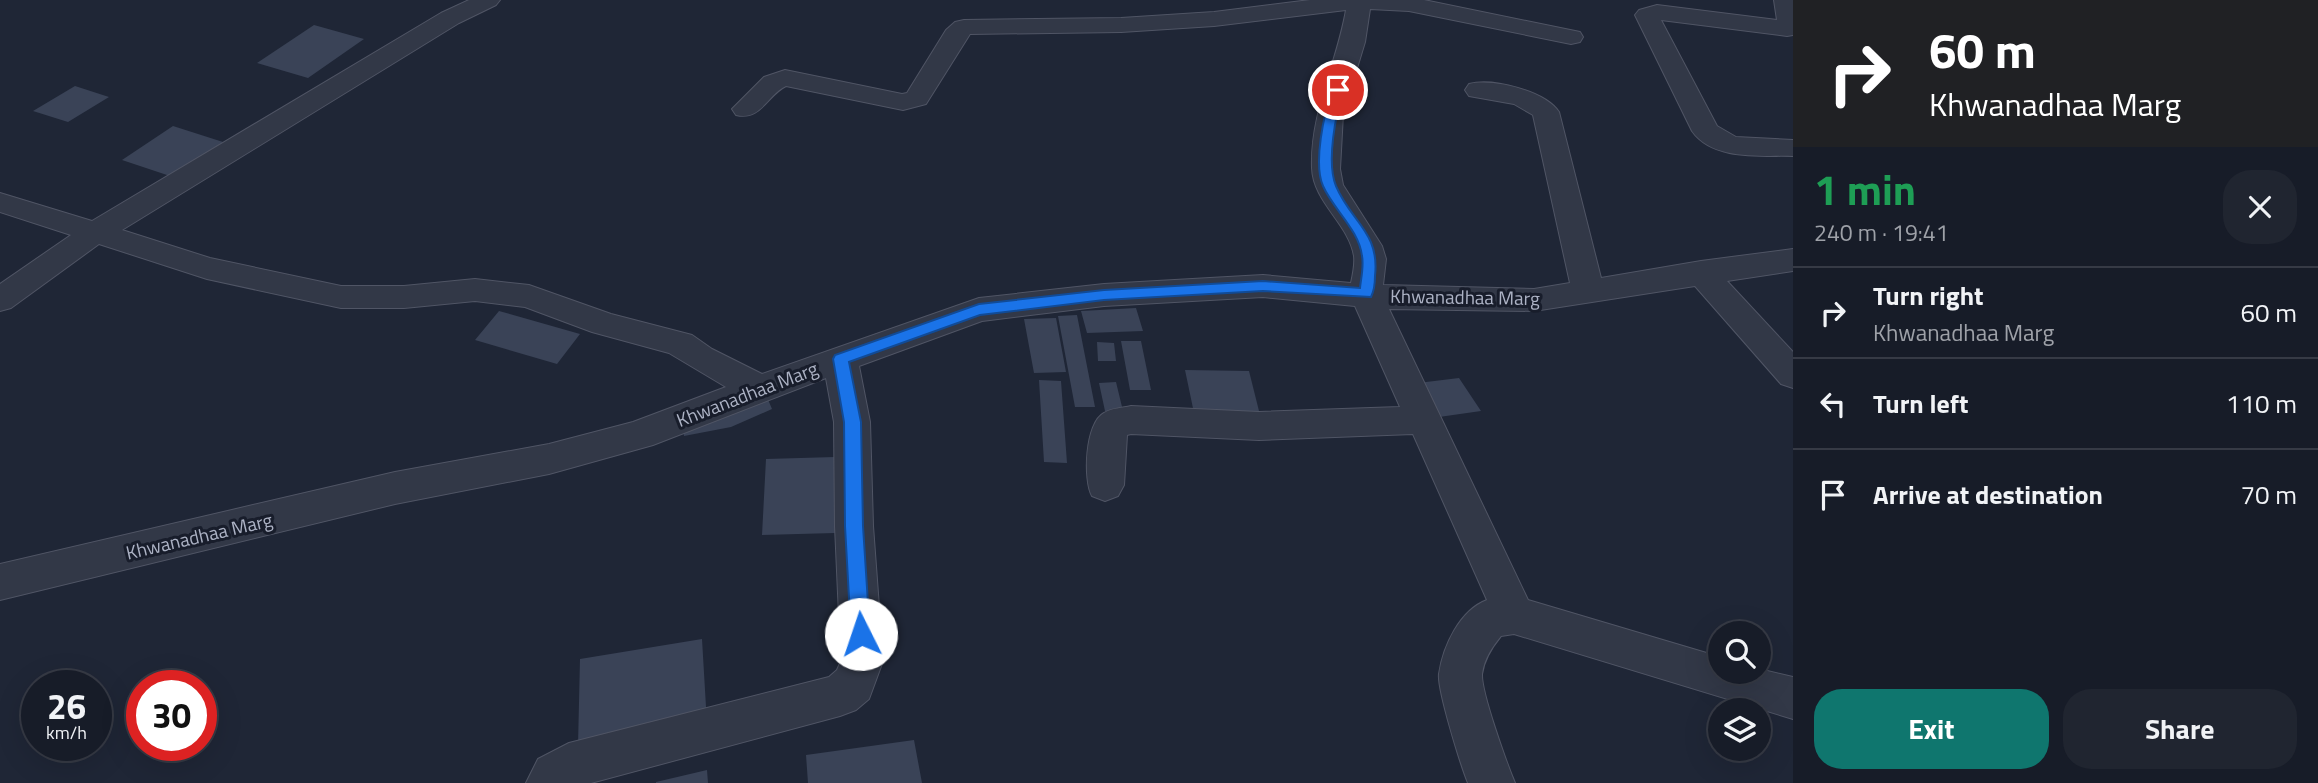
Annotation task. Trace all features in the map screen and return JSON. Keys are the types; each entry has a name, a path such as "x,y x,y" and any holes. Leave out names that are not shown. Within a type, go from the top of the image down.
{"street":[{"path":"0,300 93,234 450,18 488,0"},
{"path":"1359,1 1353,43 1330,114 1326,169 1329,185 1367,246 1370,258 1366,294 1514,615"},
{"path":"745,109 773,82 785,78 902,102 917,98 955,35 964,27 1121,25 1214,19 1359,1 1409,4 1571,37"},
{"path":"1788,3 1790,23 1787,29 1665,13 1649,12 1647,15 1706,131 1726,144 1793,148"},
{"path":"1478,90 1527,100 1541,106 1546,112 1588,292"},
{"path":"0,202 206,268 341,296 404,297 475,290 529,296 604,324 680,344 700,358 758,388"},
{"name":"Khwanadhaa Marg","path":"0,582 395,488 549,459 640,435 758,388 979,310 1104,295 1263,286 1409,299 1534,300 1701,272 1793,260"},
{"path":"1701,272 1793,375"},
{"path":"549,783 554,775 569,766 840,695 854,684 862,661 854,526 852,422 840,359"},
{"path":"1105,485 1109,430 1115,423 1131,420 1259,426 1424,420"},
{"path":"1492,783 1483,763 1460,676 1469,644 1489,618 1514,615 1793,698"}],"building":[{"path":"314,25 364,39 308,78 257,63"},
{"path":"75,86 109,97 68,122 33,111"},
{"path":"173,126 223,142 173,177 122,160"},
{"path":"1136,308 1143,331 1087,333 1081,311"},
{"path":"499,311 580,334 557,364 475,340"},
{"path":"1077,315 1095,407 1075,407 1058,316"},
{"path":"1056,318 1066,372 1034,373 1024,319"},
{"path":"1121,341 1141,341 1151,390 1130,390"},
{"path":"1097,342 1114,343 1116,361 1098,361"},
{"path":"1185,370 1249,371 1260,415 1194,413"},
{"path":"1459,378 1481,411 1439,417 1418,383"},
{"path":"1039,380 1061,381 1067,463 1044,462"},
{"path":"1116,382 1123,411 1105,411 1099,383"},
{"path":"764,390 772,409 731,427 684,436 682,418"},
{"path":"835,457 835,533 762,535 766,459"},
{"path":"702,639 707,724 578,746 580,659"},
{"path":"914,740 922,783 808,783 806,755"},
{"path":"707,770 708,783 656,783 656,782"}],"route":[{"path":"861,634 854,526 852,422 840,359 979,310 1104,295 1263,286 1366,294 1370,258 1367,246 1329,185 1326,169 1330,114 1338,90"}]}
